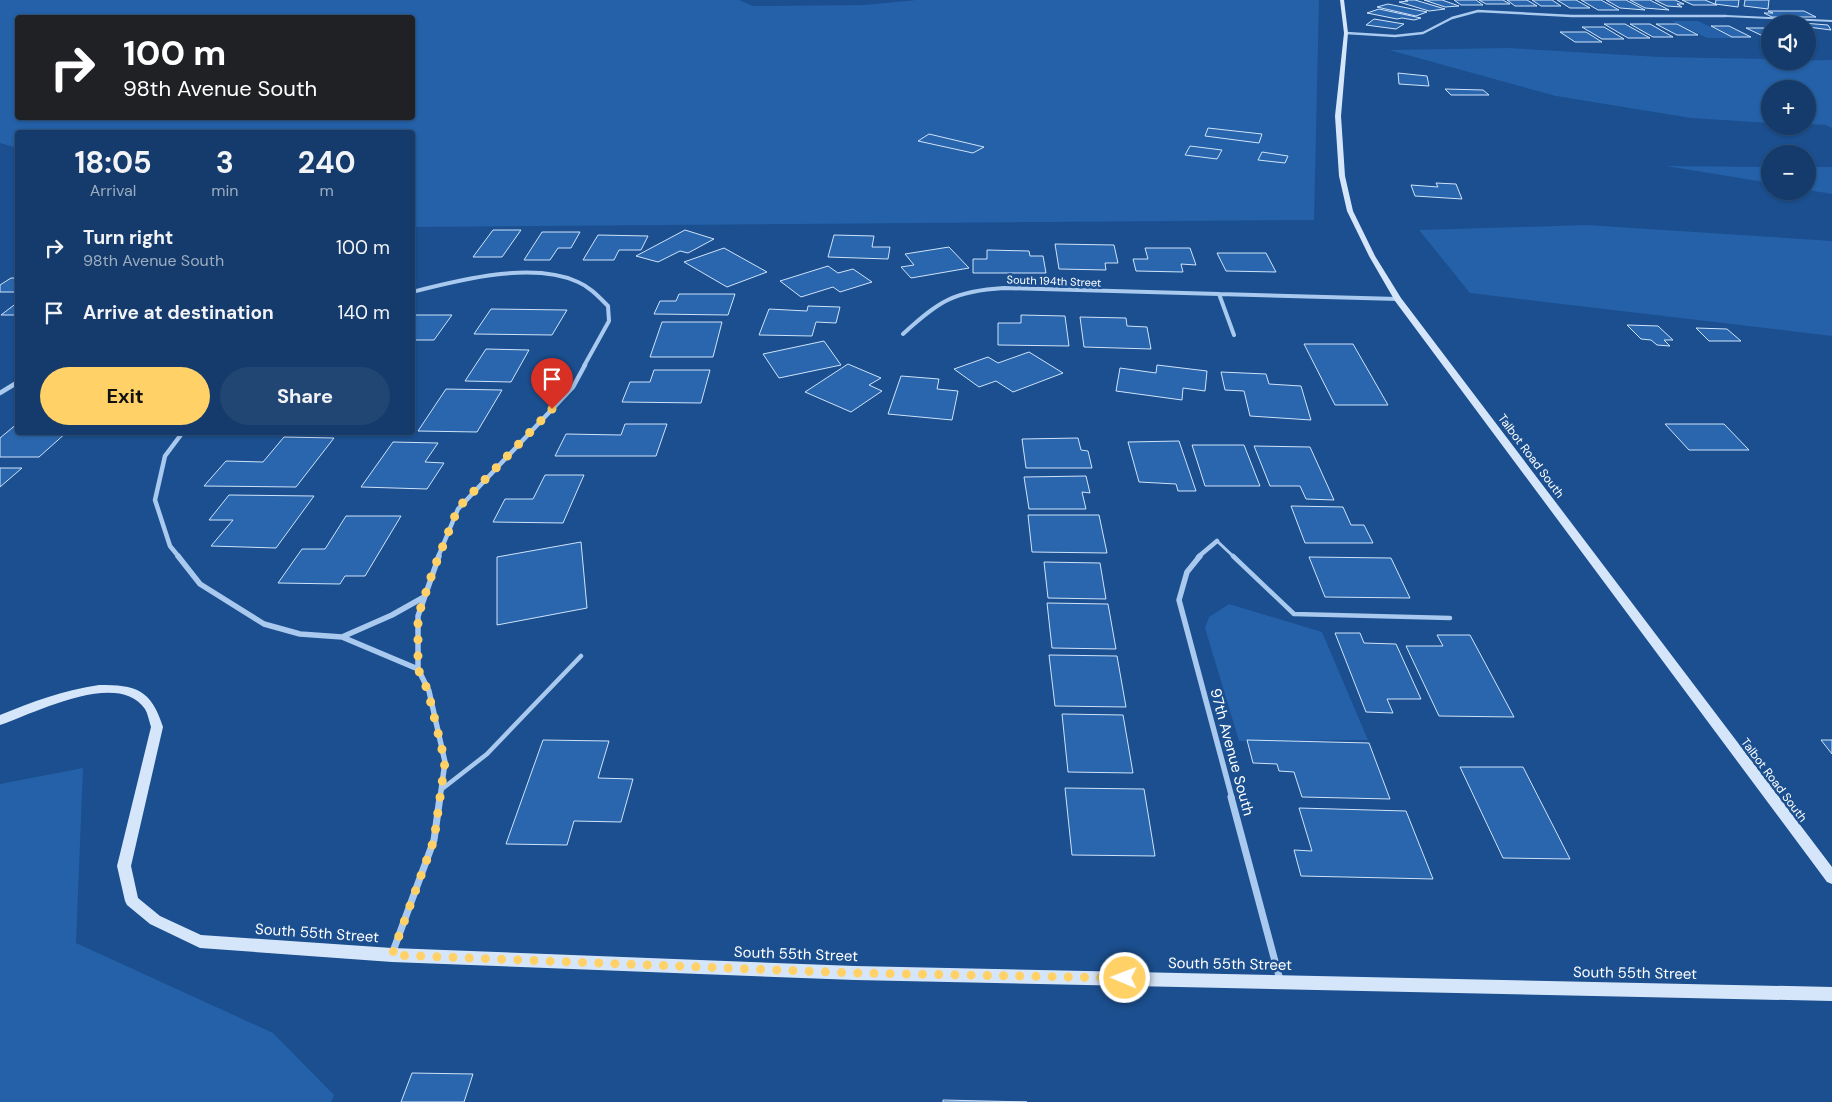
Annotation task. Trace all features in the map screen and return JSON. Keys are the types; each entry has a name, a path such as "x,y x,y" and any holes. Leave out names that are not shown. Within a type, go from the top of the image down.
{"street":[{"name":"Talbot Road South","path":"1342,0 1346,33 1338,116 1342,176 1350,211 1372,256 1398,299 1832,878"},
{"path":"1346,33 1396,36 1423,33 1452,18 1478,11 1572,16 1726,16"},
{"path":"392,955 434,840 445,762 428,691 418,669 418,616 433,571 458,508 573,387 609,321 608,306 596,294 579,282 558,276 523,273 472,276 415,291"},
{"name":"South 194th Street","path":"903,334 932,307 951,295 975,289 1004,288 1398,299"},
{"path":"1219,294 1234,335"},
{"path":"0,393 15,384"},
{"path":"181,435 165,456 155,500 170,546 200,584 264,624 300,634 342,637 418,669"},
{"name":"97th Avenue South","path":"1217,541 1193,560 1183,578 1179,600 1280,981"},
{"path":"342,637 392,615 425,597"},
{"name":"South 55th Street","path":"0,720 47,700 95,689 131,691 149,705 157,727 124,866 132,902 155,920 200,941 392,955 855,973 1832,994"}],"lane":[{"path":"1726,16 1832,21"},
{"path":"1217,541 1294,614 1450,618"},
{"path":"441,790 487,754 581,656"}],"shaded area":[{"path":"0,0 739,0 753,6 864,5 916,0 1319,0 1314,220 415,227 415,130 15,130 15,147 0,143"},
{"path":"1672,21 1698,21 1734,38 1707,38"},
{"path":"1508,48 1660,57 1761,59 1761,70 1816,70 1816,60 1832,60 1832,128 1826,125 1816,124 1816,80 1761,80 1761,122 1691,118 1556,96 1389,50"},
{"path":"1666,166 1761,167 1761,182"},
{"path":"1816,167 1832,167 1832,194 1816,191"},
{"path":"1587,225 1832,241 1832,336 1470,293 1419,230"},
{"path":"1229,604 1322,632 1368,740 1239,741 1205,628 1209,617"},
{"path":"83,768 76,943 273,1033 334,1095 331,1102 0,1102 0,784"}],"building":[{"path":"1405,0 1415,0 1445,9 1429,11 1399,2 1408,1"},
{"path":"1424,0 1442,0 1459,6 1445,7"},
{"path":"1454,0 1476,0 1483,5 1461,5"},
{"path":"1479,0 1503,0 1510,4 1486,4"},
{"path":"1507,0 1527,0 1537,6 1515,6"},
{"path":"1532,0 1552,0 1561,6 1541,6"},
{"path":"1557,0 1576,0 1590,8 1570,8"},
{"path":"1581,0 1601,0 1619,10 1598,10"},
{"path":"1606,0 1626,0 1645,10 1620,8"},
{"path":"1630,0 1650,0 1669,10 1645,8"},
{"path":"1655,0 1675,0 1684,4 1677,4 1682,7 1667,6"},
{"path":"1682,0 1705,0 1717,5 1693,5"},
{"path":"1716,0 1739,0 1738,7 1715,4"},
{"path":"1745,0 1769,0 1768,9 1744,6"},
{"path":"1388,4 1427,12 1416,16 1377,7"},
{"path":"1379,9 1421,18 1414,20 1397,19 1367,13"},
{"path":"1768,11 1804,11 1812,15 1768,15 1764,13 1773,13"},
{"path":"1374,19 1404,24 1396,29 1366,25"},
{"path":"1604,24 1625,24 1650,38 1628,38"},
{"path":"1630,24 1650,24 1673,37 1653,37"},
{"path":"1656,24 1677,24 1698,35 1677,35"},
{"path":"1816,24 1828,25 1831,30 1816,28"},
{"path":"1711,26 1729,26 1751,37 1732,37"},
{"path":"1582,27 1604,27 1624,39 1602,39"},
{"path":"1746,28 1761,28 1761,35"},
{"path":"1560,32 1586,32 1602,42 1575,42"},
{"path":"1398,73 1427,76 1429,86 1399,84"},
{"path":"1445,89 1483,90 1489,95 1451,95"},
{"path":"1208,128 1262,134 1259,143 1205,136"},
{"path":"929,134 984,147 973,153 918,141"},
{"path":"1190,146 1222,150 1217,159 1185,155"},
{"path":"1262,152 1288,156 1285,163 1258,160"},
{"path":"1436,183 1456,184 1462,199 1415,196 1411,185 1438,187"},
{"path":"493,230 521,230 502,257 473,257"},
{"path":"685,230 714,239 688,253 680,251 658,262 636,256"},
{"path":"542,232 580,232 571,248 558,248 550,260 524,260"},
{"path":"598,235 648,236 641,250 619,250 614,260 583,260"},
{"path":"834,235 874,236 872,247 890,247 888,259 828,257"},
{"path":"1055,244 1114,245 1118,263 1105,263 1106,270 1059,269"},
{"path":"949,247 969,268 911,278 901,267 914,265 905,254"},
{"path":"724,248 767,272 727,287 684,262"},
{"path":"1145,248 1190,248 1196,265 1181,264 1183,272 1136,271 1133,259 1148,259"},
{"path":"987,250 1029,251 1030,256 1043,256 1046,273 973,273 973,259 987,259"},
{"path":"1217,253 1266,253 1276,272 1226,271"},
{"path":"828,266 838,273 853,269 872,282 840,292 833,287 801,297 780,281"},
{"path":"11,278 15,278 15,292 0,292 0,285"},
{"path":"679,294 735,294 728,315 654,314 660,301 676,301"},
{"path":"15,304 15,315 1,315"},
{"path":"808,306 840,307 836,323 816,322 812,336 759,335 769,309 807,311"},
{"path":"491,309 567,310 552,335 474,334"},
{"path":"415,315 452,315 434,340 415,340"},
{"path":"1021,315 1065,316 1069,346 998,345 998,323 1021,323"},
{"path":"1080,317 1126,318 1127,326 1147,327 1151,349 1084,347"},
{"path":"662,322 722,322 713,357 650,357"},
{"path":"1627,325 1658,326 1673,340 1664,340 1670,346 1657,345 1651,340 1641,339"},
{"path":"1696,328 1727,329 1741,341 1709,341"},
{"path":"824,341 841,365 779,378 763,354"},
{"path":"1304,344 1353,344 1388,405 1335,405"},
{"path":"486,349 529,350 511,382 465,381"},
{"path":"1029,352 1063,373 1013,392 996,381 979,387 954,369 988,357 998,363"},
{"path":"848,364 881,378 869,385 882,391 851,412 805,392"},
{"path":"1157,365 1207,371 1205,391 1183,388 1182,400 1116,391 1120,368 1156,373"},
{"path":"654,370 710,370 701,403 622,402 630,382 650,382"},
{"path":"1221,372 1266,374 1269,384 1301,386 1311,420 1250,416 1244,391 1225,390"},
{"path":"901,376 939,379 937,389 958,391 952,420 888,414"},
{"path":"446,389 502,390 477,432 418,431"},
{"path":"625,424 667,424 656,456 555,456 566,434 621,435"},
{"path":"1665,424 1724,424 1749,450 1689,450"},
{"path":"15,426 15,435 64,435 39,457 0,457 0,438"},
{"path":"284,437 334,438 296,487 204,486 226,461 263,462"},
{"path":"1078,438 1081,450 1088,451 1092,468 1026,468 1022,439"},
{"path":"1179,441 1196,491 1178,491 1176,484 1139,482 1128,442"},
{"path":"393,442 438,443 425,462 444,463 427,489 361,487"},
{"path":"1192,445 1244,445 1260,486 1205,486"},
{"path":"1254,446 1310,447 1334,500 1306,499 1300,486 1270,486"},
{"path":"0,468 22,468 0,487"},
{"path":"545,475 584,475 563,523 493,522 505,499 533,499"},
{"path":"1086,476 1090,493 1082,492 1086,509 1029,509 1024,477"},
{"path":"229,495 314,496 276,548 211,546 233,520 209,520"},
{"path":"1291,506 1343,507 1351,525 1364,525 1373,543 1305,543"},
{"path":"1028,515 1099,515 1107,553 1032,552"},
{"path":"346,516 401,516 365,576 345,576 340,584 278,583 302,549 325,549"},
{"path":"581,542 587,608 497,625 497,557"},
{"path":"1309,557 1391,558 1410,598 1325,597"},
{"path":"1044,562 1100,563 1106,599 1048,598"},
{"path":"1047,603 1108,604 1116,649 1052,648"},
{"path":"1335,633 1360,633 1364,643 1396,644 1421,699 1387,699 1393,713 1366,712"},
{"path":"1437,635 1470,635 1514,717 1439,716 1406,646 1443,646"},
{"path":"1049,655 1117,656 1126,707 1055,706"},
{"path":"1062,714 1123,715 1133,773 1068,772"},
{"path":"543,740 609,741 598,778 633,779 621,822 574,821 567,845 506,844"},
{"path":"1247,740 1369,743 1390,799 1302,797 1294,772 1279,771 1277,764 1253,763"},
{"path":"1821,740 1832,740 1832,754"},
{"path":"1460,767 1523,767 1570,859 1503,858"},
{"path":"1065,788 1144,789 1155,856 1072,855"},
{"path":"1299,808 1406,811 1433,879 1301,876 1294,850 1312,851"},
{"path":"412,1073 473,1074 464,1102 401,1102"},
{"path":"943,1100 1027,1102 943,1102"}],"route":[{"path":"552,409 458,508 433,571 418,616 418,669 428,691 445,762 434,840 392,955 855,973 1125,978"}]}
